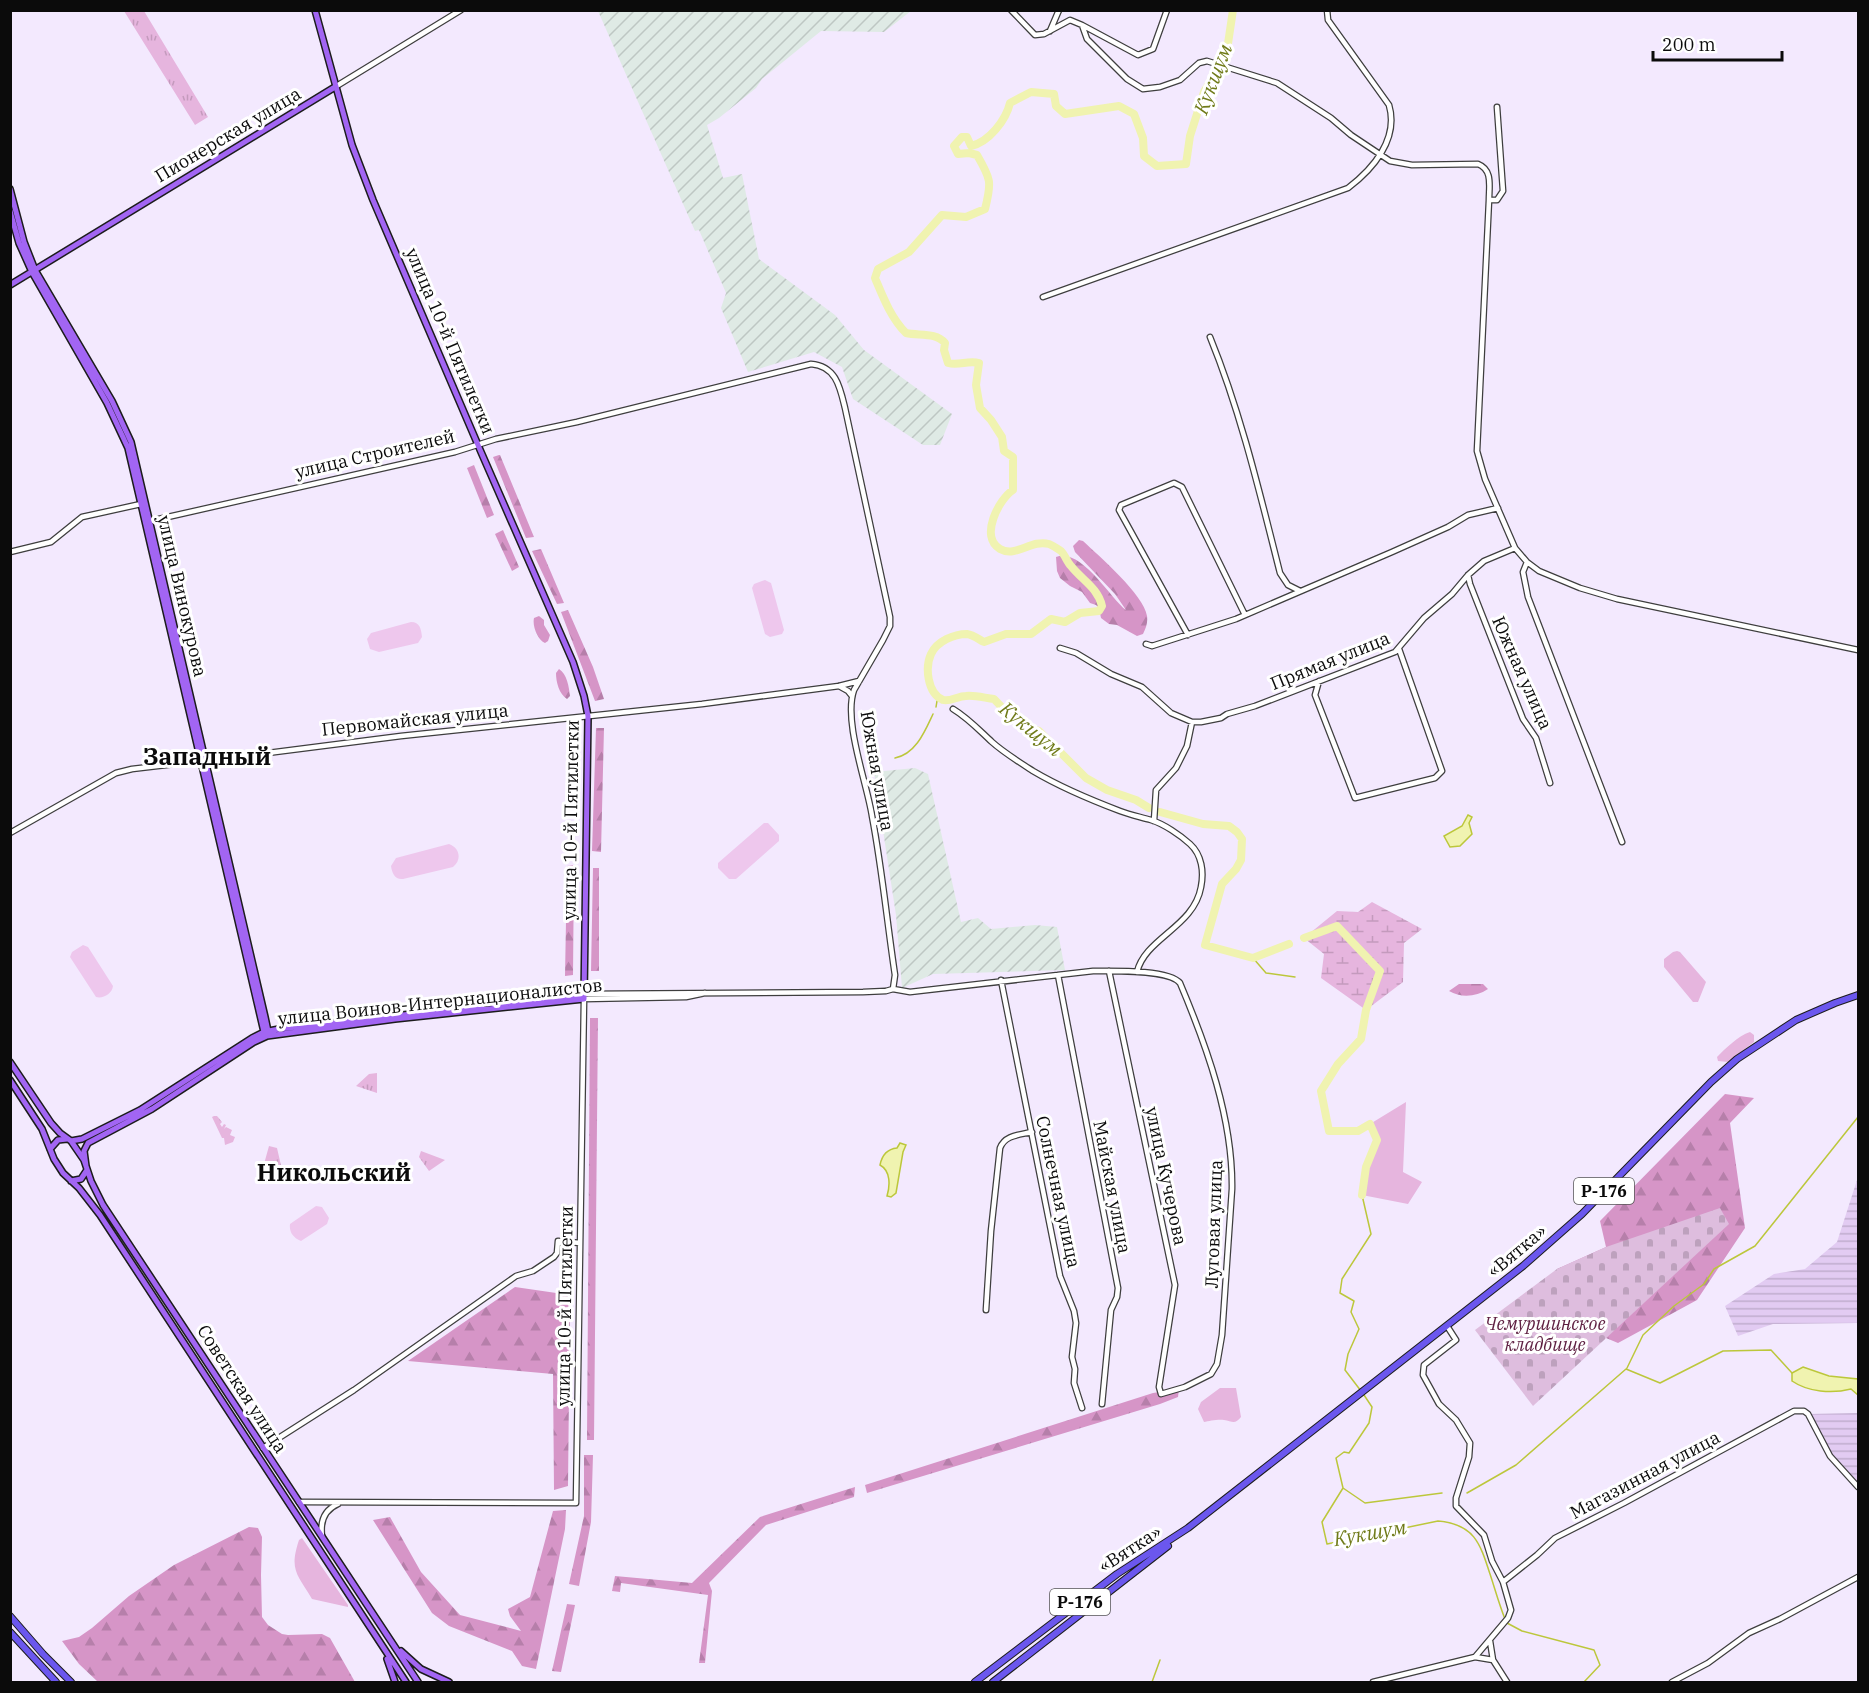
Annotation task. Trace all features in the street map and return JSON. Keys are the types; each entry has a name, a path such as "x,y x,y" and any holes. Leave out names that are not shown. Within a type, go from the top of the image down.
{"highway":[{"name":"«Вятка»","path":"993,1683 1515,1273 1560,1234 1704,1089 1737,1059 1796,1020 1858,995"},
{"name":"«Вятка»","path":"975,1683 1117,1574 1188,1528"},
{"path":"10,1616 71,1683"},
{"path":"10,1632 56,1683"}],"main road":[{"name":"улица 10-й Пятилетки","path":"315,10 335,87 367,183 573,662 584,696 588,716 584,996"},
{"name":"Пионерская улица","path":"10,285 335,87"},
{"name":"улица Винокурова","path":"10,189 34,271"},
{"name":"улица Винокурова","path":"10,211 19,243 87,363 126,441 144,503 266,1033"},
{"name":"улица Воинов-Интернационалистов","path":"50,1149 58,1140 82,1139 140,1110 266,1033 584,996"},
{"path":"10,1062 51,1123 69,1140"},
{"path":"10,1080 42,1129 50,1149"},
{"name":"улица Воинов-Интернационалистов","path":"87,1168 84,1151 88,1143 133,1120 180,1087"},
{"name":"Советская улица","path":"69,1140 87,1168 103,1205 390,1640"},
{"name":"Советская улица","path":"50,1149 63,1173 100,1215 382,1646"},
{"path":"71,1181 81,1179 87,1168"},
{"path":"287,1502 299,1502"},
{"path":"390,1640 418,1683"},
{"path":"390,1640 421,1669 449,1683"},
{"path":"382,1646 391,1667 394,1683"},
{"path":"382,1646 406,1683"}],"street":[{"name":"Пионерская улица","path":"335,87 461,10"},
{"path":"1011,10 1035,35 1040,36 1070,20 1138,55 1153,49 1167,10"},
{"path":"1050,31 1059,10"},
{"path":"1042,297 1348,188 1381,155 1386,145 1392,116 1389,105 1329,20 1327,10"},
{"path":"1082,25 1088,39 1127,79 1143,89 1160,87 1180,80 1199,63 1207,61 1277,83 1331,118 1351,135 1398,164 1478,164 1485,167 1489,173 1489,200 1477,445 1479,463 1515,548 1527,562 1553,578 1617,598 1858,650"},
{"path":"1489,200 1497,200 1503,191 1497,106"},
{"path":"1210,337 1222,366 1255,475 1280,573 1288,585 1300,591"},
{"name":"улица Строителей","path":"148,522 496,439 577,422 803,366 819,365"},
{"name":"Южная улица","path":"819,365 832,372 839,386 889,606 888,631 852,696 854,731 875,831 895,975 894,989"},
{"path":"1188,635 1119,510 1121,505 1174,483 1182,487 1245,615"},
{"path":"10,552 51,542 82,517 144,503"},
{"path":"1146,644 1152,646 1245,615 1448,527 1468,514 1498,508"},
{"name":"Прямая улица","path":"1192,722 1221,718 1399,649 1424,618 1452,594 1484,561 1515,548"},
{"path":"1527,562 1523,572 1528,597 1622,842"},
{"name":"Южная улица","path":"1468,575 1523,719 1536,738 1550,783"},
{"path":"1060,648 1076,653 1111,674 1142,687 1171,713 1192,722 1187,746 1176,768 1156,790 1154,821"},
{"path":"1306,686 1316,694 1355,798 1440,775 1442,771 1399,649"},
{"name":"Первомайская улица","path":"10,833 116,773 132,769 839,686 859,681"},
{"path":"1316,694 1319,681"},
{"path":"839,686 852,696"},
{"path":"953,710 965,716 994,744 1033,771 1122,812 1154,821 1185,840 1195,850 1201,863 1200,893 1197,901 1189,913 1140,960 1137,972"},
{"name":"улица Воинов-Интернационалистов","path":"584,996 874,992 894,989 910,992 1000,980 1108,970 1161,974 1176,979"},
{"name":"улица Кучерова","path":"1108,970 1175,1285 1159,1388"},
{"name":"Майская улица","path":"1058,975 1118,1288 1111,1310 1102,1404"},
{"name":"Луговая улица","path":"1159,1388 1161,1394 1185,1387 1211,1374 1216,1364 1222,1335 1233,1167 1224,1112 1212,1071 1183,991 1176,979"},
{"name":"Солнечная улица","path":"1000,980 1060,1276 1074,1311 1076,1323 1072,1357 1075,1369 1074,1383 1082,1408"},
{"name":"улица 10-й Пятилетки","path":"342,1502 576,1503 584,996"},
{"path":"986,1310 991,1231 1000,1148 1002,1141 1009,1137 1032,1132"},
{"path":"263,1448 354,1390 516,1276 533,1271 554,1257 558,1241 580,1243"},
{"path":"1446,1326 1456,1340 1424,1365 1423,1375 1439,1404 1456,1420 1468,1439 1469,1457 1456,1498 1456,1506 1484,1535 1492,1561 1503,1582 1511,1610 1508,1618 1475,1657"},
{"name":"Магазинная улица","path":"1503,1582 1538,1555 1555,1538 1794,1411 1804,1411 1808,1414 1830,1456 1858,1487"},
{"path":"299,1502 342,1502"},
{"path":"322,1538 321,1525 324,1514 331,1507 342,1502"},
{"path":"1671,1683 1708,1663 1749,1633 1858,1577"},
{"path":"1490,1641 1493,1659 1507,1683"},
{"path":"1373,1683 1475,1657 1493,1659"}],"shaded area":[{"path":"598,11 911,11 884,32 821,31 762,79 756,88 707,125 723,178 742,174 759,259 835,315 864,350 952,414 940,445 923,445 853,399 842,367 814,352 748,372 721,308 726,293 699,230 695,231"},
{"path":"765,580 771,583 784,630 782,634 770,637 765,634 752,588 754,584"},
{"path":"411,622 416,623 420,629 422,637 418,643 379,652 370,649 367,639 371,633"},
{"path":"915,768 928,774 961,922 978,918 991,929 1035,925 1057,927 1065,970 933,974 902,988 896,915 874,772"},
{"path":"1468,815 1472,817 1469,823 1472,834 1460,846 1450,847 1444,836 1462,826"},
{"path":"764,823 768,823 779,835 779,841 736,879 729,879 718,868 718,863"},
{"path":"449,844 456,848 459,858 453,867 403,879 396,877 393,873 391,866 396,858"},
{"path":"83,945 88,947 113,986 109,994 104,997 96,997 70,957 72,952"},
{"path":"900,1143 906,1145 896,1193 891,1197 887,1196 888,1175 880,1165 885,1153 897,1148"},
{"path":"1858,1177 1858,1323 1773,1324 1738,1336 1725,1306 1774,1274 1805,1269 1837,1242"},
{"path":"316,1206 322,1207 329,1218 327,1224 301,1241 298,1240 291,1232 290,1224"},
{"path":"1803,1367 1829,1376 1858,1379 1858,1395 1851,1389 1820,1391 1798,1385 1792,1381 1792,1373"},
{"path":"1858,1413 1858,1487 1830,1456 1808,1414"}],"green space":[{"path":"124,11 144,11 208,117 195,125"},
{"path":"500,455 534,537 526,538 493,457"},
{"path":"474,465 494,515 487,518 467,468"},
{"path":"503,530 519,567 512,571 495,534"},
{"path":"1079,540 1083,541 1109,566 1138,598 1147,616 1143,634 1137,636 1117,625 1109,624 1101,618 1096,605 1090,603 1082,592 1060,578 1056,557 1066,556 1075,559 1094,575 1126,610 1115,594 1075,552 1073,546"},
{"path":"541,549 564,603 557,604 532,551"},
{"path":"568,610 593,667 604,699 595,701 561,612"},
{"path":"539,616 544,620 544,625 550,635 545,643 538,636 534,625 534,618"},
{"path":"559,669 564,674 568,685 570,696 567,699 557,684 556,673"},
{"path":"596,728 604,728 601,852 592,851"},
{"path":"574,865 573,975 565,976 567,866"},
{"path":"593,868 599,868 599,971 591,971"},
{"path":"1372,902 1422,929 1404,943 1403,982 1366,1010 1321,978 1324,954 1304,938 1337,911 1358,912"},
{"path":"1677,951 1706,982 1698,1002 1693,1002 1664,967 1664,959"},
{"path":"1459,984 1483,984 1488,989 1468,996 1449,991"},
{"path":"590,1018 598,1018 594,1440 587,1440"},
{"path":"1750,1032 1754,1035 1754,1042 1728,1062 1718,1061 1717,1057 1728,1046"},
{"path":"377,1073 377,1093 356,1086 369,1074"},
{"path":"1725,1094 1754,1098 1730,1123 1745,1228 1697,1300 1618,1343 1606,1338 1557,1269 1606,1247 1600,1221"},
{"path":"1406,1102 1403,1172 1422,1182 1408,1204 1362,1195 1366,1167 1377,1140 1370,1124"},
{"path":"212,1117 222,1122 220,1124 222,1127 226,1125 224,1129 226,1127 232,1130 230,1135 235,1137 233,1142 225,1145 224,1138"},
{"path":"269,1146 277,1148 283,1174 279,1176 276,1168 264,1164"},
{"path":"421,1151 445,1160 429,1171 419,1157"},
{"name":"Чемуршинское кладбище","path":"1720,1208 1729,1224 1533,1406 1475,1330 1557,1269 1606,1247"},
{"path":"515,1287 570,1295 568,1486 554,1490 553,1374 408,1361"},
{"path":"1220,1388 1236,1388 1241,1417 1235,1422 1219,1420 1204,1422 1198,1409 1201,1402"},
{"path":"1179,1389 1178,1397 1160,1404 867,1493 865,1485 1153,1393"},
{"path":"584,1455 593,1455 591,1522 579,1586 569,1584 584,1516"},
{"path":"855,1487 854,1497 766,1525 709,1583 712,1591 705,1663 699,1663 708,1595 621,1583 620,1592 612,1591 615,1576 692,1583 760,1517"},
{"path":"566,1510 565,1529 536,1669 522,1666 512,1651 449,1626 432,1613 373,1520 390,1517 421,1572 460,1615 521,1631 510,1616 508,1609 530,1597 553,1511"},
{"path":"249,1527 258,1528 262,1537 262,1617 268,1625 282,1634 322,1634 330,1638 355,1682 98,1682 79,1664 62,1641 79,1637 129,1596 174,1565"},
{"path":"302,1538 348,1607 312,1599 295,1565 296,1550"},
{"path":"567,1604 575,1605 561,1672 552,1671"}],"waterway":[{"name":"Кукшум","path":"1149,808 1136,800 1107,790 1086,778 1039,731 1021,727 994,699 963,696 943,700 934,692 929,679 929,659 937,645 946,639 967,634 984,642 1006,634 1031,634 1051,619 1065,622 1080,613 1099,611 1102,606 1093,589 1061,551 1053,546 1042,543 1006,551 994,543 991,536 993,518 1002,501 1013,490 1013,457 1004,451 1002,437 980,408 976,385 979,363 948,363 944,350 945,343 937,337 906,333 884,300 875,278 878,269 909,252 942,215 966,217 985,209 989,193 989,181 985,170 977,155 958,154 954,146 962,137 967,137 971,146 984,140 1001,123 1010,103 1031,92 1054,94 1056,106 1065,114 1119,106 1134,114 1143,138 1144,156 1157,166 1186,164 1190,136 1204,92 1226,57 1233,10"},
{"path":"936,707 940,698"},
{"path":"895,758 909,752 914,747 933,714"},
{"name":"Кукшум","path":"1160,812 1203,824 1229,826 1242,839 1241,860 1222,884 1205,945 1253,958 1289,944"},
{"name":"Кукшум","path":"1304,938 1337,926 1380,971 1366,1010 1361,1039 1338,1064 1321,1091 1329,1131 1358,1131 1370,1124 1377,1140 1366,1167 1362,1195"},
{"path":"1253,958 1266,973 1295,977"},
{"path":"1627,1368 1643,1335 1674,1306 1704,1284 1714,1269 1755,1246 1858,1117"},
{"name":"Кукшум","path":"1361,1391 1345,1370 1348,1354 1359,1329 1351,1312 1354,1301 1340,1293 1342,1279 1371,1234 1362,1195"},
{"path":"1467,1493 1516,1465 1626,1369 1660,1383 1723,1351 1771,1350 1792,1373"},
{"name":"Кукшум","path":"1364,1395 1372,1407 1369,1423 1349,1453 1344,1452 1336,1458 1343,1488 1322,1522 1327,1544 1438,1521 1460,1526 1468,1531 1479,1544 1505,1619"},
{"path":"1343,1488 1365,1503 1442,1493"},
{"name":"Кукшум","path":"1507,1623 1522,1631 1594,1650 1600,1665 1584,1682"},
{"path":"1152,1682 1160,1660"}],"district":[{"name":"Западный","path":"207,757"},
{"name":"Никольский","path":"334,1173"}]}
